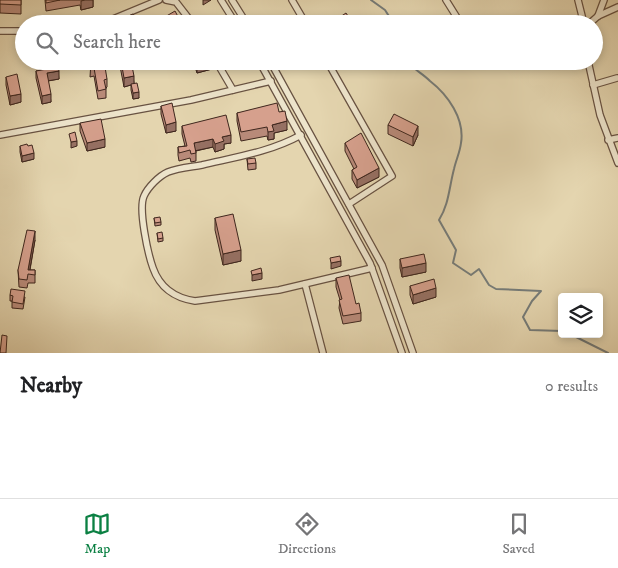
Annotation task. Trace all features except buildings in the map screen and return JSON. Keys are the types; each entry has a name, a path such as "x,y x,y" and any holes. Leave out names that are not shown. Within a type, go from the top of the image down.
{"street":[{"path":"123,15 159,0"},
{"path":"166,0 176,2 186,15"},
{"path":"221,0 230,15"},
{"path":"232,0 241,15"},
{"path":"292,0 301,15"},
{"path":"446,0 455,15"},
{"path":"578,0 582,15"},
{"path":"598,15 604,0"},
{"path":"600,15 618,7"},
{"path":"0,31 15,31"},
{"path":"222,70 234,90"},
{"path":"264,70 372,268 402,353"},
{"path":"275,70 382,265 413,353"},
{"path":"332,70 392,176 349,204"},
{"path":"590,70 608,140 618,164"},
{"path":"593,85 617,78"},
{"path":"0,135 191,100 271,81"},
{"path":"301,135 283,145 261,152 169,172 148,188 143,198 142,213 152,267 159,280 170,293 183,299 195,301 270,291 372,268"},
{"path":"608,140 618,138"},
{"path":"305,284 322,353"}],"waterway":[{"path":"371,0 385,10 388,15"},
{"path":"416,70 437,87 449,100 458,117 462,134 447,202 439,220 456,250 453,263 471,275 479,269 489,285 496,289 541,291 532,301 523,317 530,330 558,331"},
{"path":"578,338 608,353"}]}
